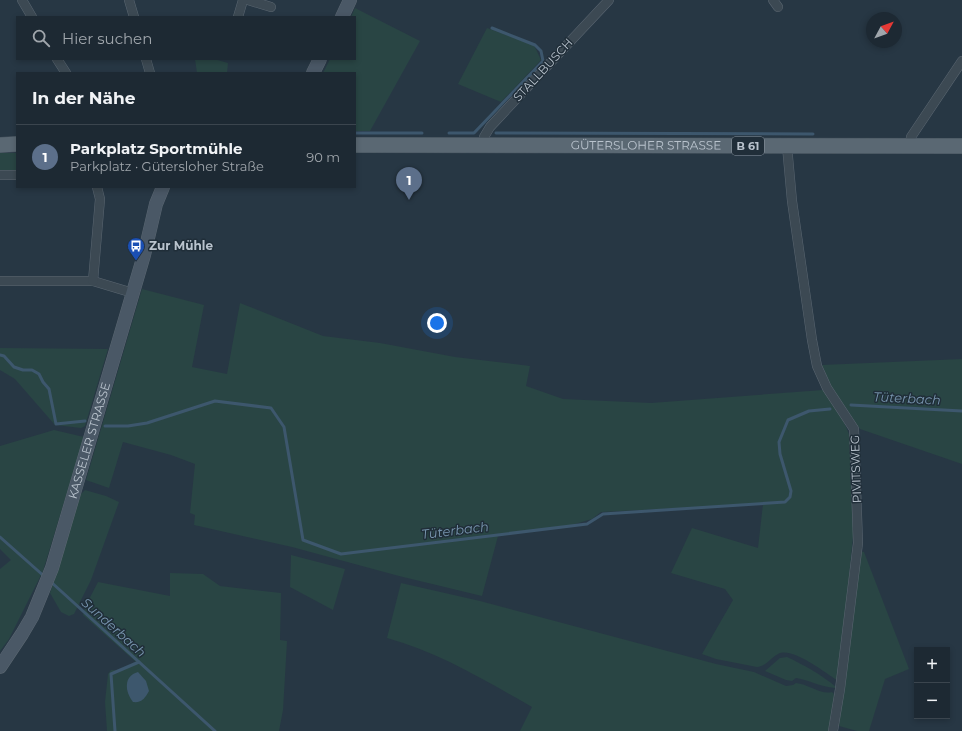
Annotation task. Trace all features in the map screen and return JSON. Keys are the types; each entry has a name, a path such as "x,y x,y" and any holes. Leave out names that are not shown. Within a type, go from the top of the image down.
{"main road":[{"path":"0,145 16,144"},
{"name":"GÜTERSLOHER STRASSE","path":"356,145 962,146"}],"street":[{"path":"22,0 31,16"},
{"path":"129,0 134,16"},
{"path":"238,16 243,0"},
{"path":"248,0 271,7"},
{"path":"342,16 350,0"},
{"name":"STALLBUSCH","path":"484,145 484,137 490,127 609,0"},
{"path":"58,60 65,72"},
{"path":"314,72 320,60"},
{"path":"910,146 911,137 962,61"},
{"name":"PIVITSWEG","path":"787,146 792,201 812,340 818,366 827,388 854,429 858,543 840,689 833,731"},
{"path":"0,175 16,175"},
{"path":"93,281 100,199 97,188"},
{"name":"KASSELER STRASSE","path":"0,667 22,634 37,605 52,568 153,223 156,204 156,188"},
{"name":"KASSELER STRASSE","path":"156,204 163,188"},
{"path":"0,281 93,281 133,293"}],"green space":[{"path":"355,8 420,41 370,131 356,131 356,72 324,72 330,60 356,60 356,16 351,16"},
{"path":"487,28 534,45 541,60 501,102 458,84"},
{"path":"195,60 218,60 228,63 227,72 197,72"},
{"path":"0,153 16,153 16,171 0,171"},
{"path":"142,289 204,305 192,367 227,374 240,303 323,336 380,343 455,357 530,366 526,386 563,399 651,403 823,390 843,421 851,442 854,526 839,679 837,680 808,661 791,654 778,654 766,663 757,667 716,659 702,654 733,600 725,589 671,573 692,528 758,548 763,504 601,512 592,519 568,526 498,536 482,596 399,576 292,547 194,525 195,515 190,513 195,464 171,455 123,442 109,488 86,480"},
{"path":"0,348 108,349 85,426 81,428 55,425 15,379 0,370"},
{"path":"962,359 962,464 860,429 831,386 822,365"},
{"path":"54,430 84,437 43,571 9,639 0,651 0,569 11,560 0,549 0,446"},
{"path":"85,490 106,496 119,502 91,580 74,614 69,616 61,612 50,593 80,495"},
{"path":"860,551 864,552 909,669 885,679 869,731 857,731 839,726"},
{"path":"291,555 345,569 333,610 290,587"},
{"path":"170,573 203,574 220,586 281,593 280,640 287,641 283,710 279,731 107,731 105,702 108,674 111,670 122,670 137,663 83,615 85,607 98,582 170,596"},
{"path":"401,583 480,601 716,664 754,672 786,686 796,683 823,692 832,692 835,695 829,731 520,731 532,707 480,677 444,659 387,638"},
{"path":"787,657 813,670 836,687 825,686 796,678 792,681 786,680 765,671 780,658"}],"water":[{"path":"138,672 146,681 149,691 143,700 133,702 128,694 127,685 130,677"}],"waterway":[{"path":"449,133 474,133 543,61 541,51 535,45 492,28"},
{"path":"356,133 422,133"},
{"path":"496,133 813,134"},
{"name":"Tüterbach","path":"0,355 4,356 14,367 23,370 32,370 39,374 49,389 56,424 85,421"},
{"name":"Tüterbach","path":"105,426 128,426 147,423 215,401 271,408 284,427 303,540 341,554 587,524 603,514 785,502 790,497 791,491 780,454 779,442 788,420 809,411 830,409"},
{"name":"Tüterbach","path":"851,405 962,411"},
{"name":"Sunderbach","path":"0,537 45,577"},
{"name":"Sunderbach","path":"51,582 215,731"},
{"path":"115,731 111,674 139,662"}],"place":[{"name":"Parkplatz Sportmühle","path":"409,200"},
{"name":"Zur Mühle","path":"136,261"}]}
